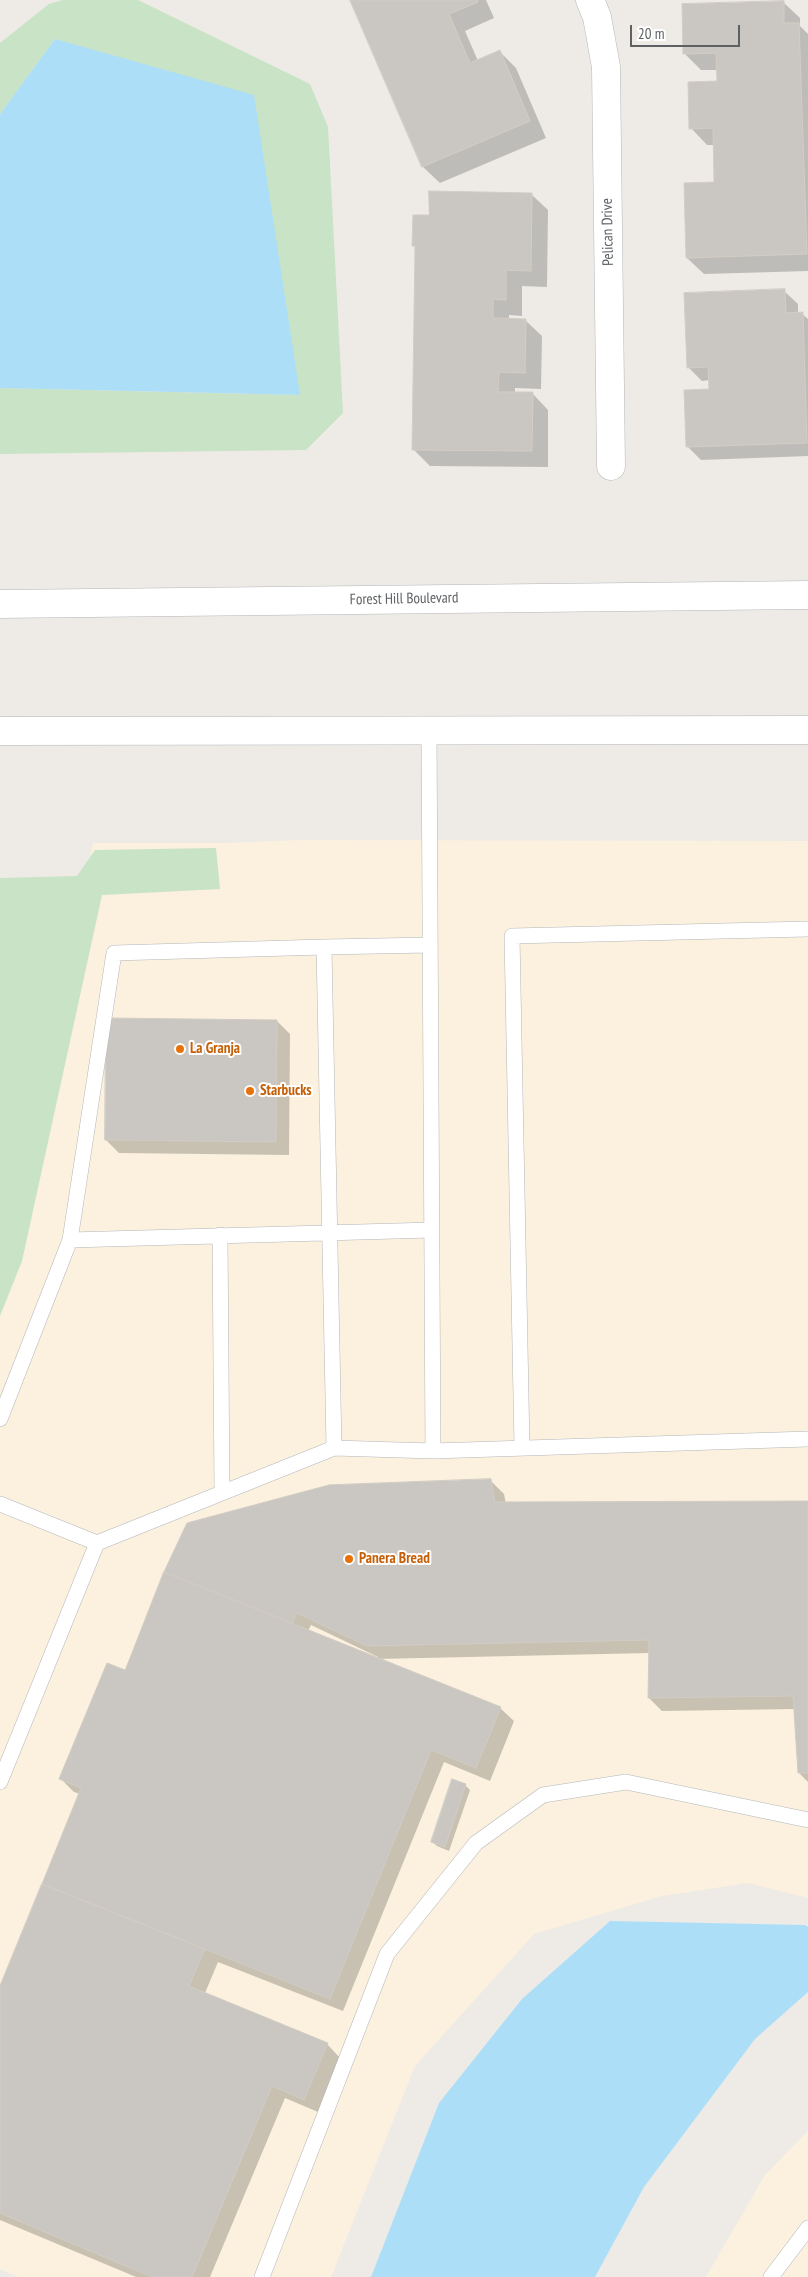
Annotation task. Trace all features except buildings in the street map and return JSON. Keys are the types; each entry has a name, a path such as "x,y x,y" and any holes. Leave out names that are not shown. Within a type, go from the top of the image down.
{"main road":[{"name":"Pelican Drive","path":"590,0 597,17 606,67 611,466"},
{"name":"Forest Hill Boulevard","path":"0,604 808,595"},
{"path":"0,731 808,730"}],"lane":[{"path":"429,730 433,1451"},
{"path":"522,1448 512,936 808,930"},
{"path":"0,1420 70,1240 114,953 430,945"},
{"path":"324,947 334,1448"},
{"path":"70,1240 432,1230"},
{"path":"220,1235 222,1493"},
{"path":"0,1504 96,1543 334,1448 433,1451 808,1439"},
{"path":"0,1782 96,1543"},
{"path":"262,2277 387,1954 476,1843 543,1795 626,1782 808,1820"},
{"path":"771,2277 808,2228"}],"shaded area":[{"path":"298,840 808,841 808,1898 748,1883 662,1896 534,1934 415,2066 331,2277 19,2277 0,2269 0,1294 16,1255 93,843 228,843"},
{"path":"808,2131 808,2277 706,2277 765,2175"}],"green space":[{"path":"63,0 138,0 310,84 328,127 343,413 306,450 0,454 0,388 300,395 55,39 0,114 0,43 49,4"},
{"path":"216,848 220,889 102,895 22,1261 0,1316 0,878 77,876 95,850"}],"water":[{"path":"55,39 254,95 300,395 0,388 0,114"},
{"path":"610,1921 805,1925 808,1927 808,1992 755,2039 644,2187 595,2277 371,2277 439,2103 522,1999"}],"place":[{"name":"La Granja","path":"180,1049"},
{"name":"Starbucks","path":"250,1091"},
{"name":"Panera Bread","path":"349,1559"}]}
